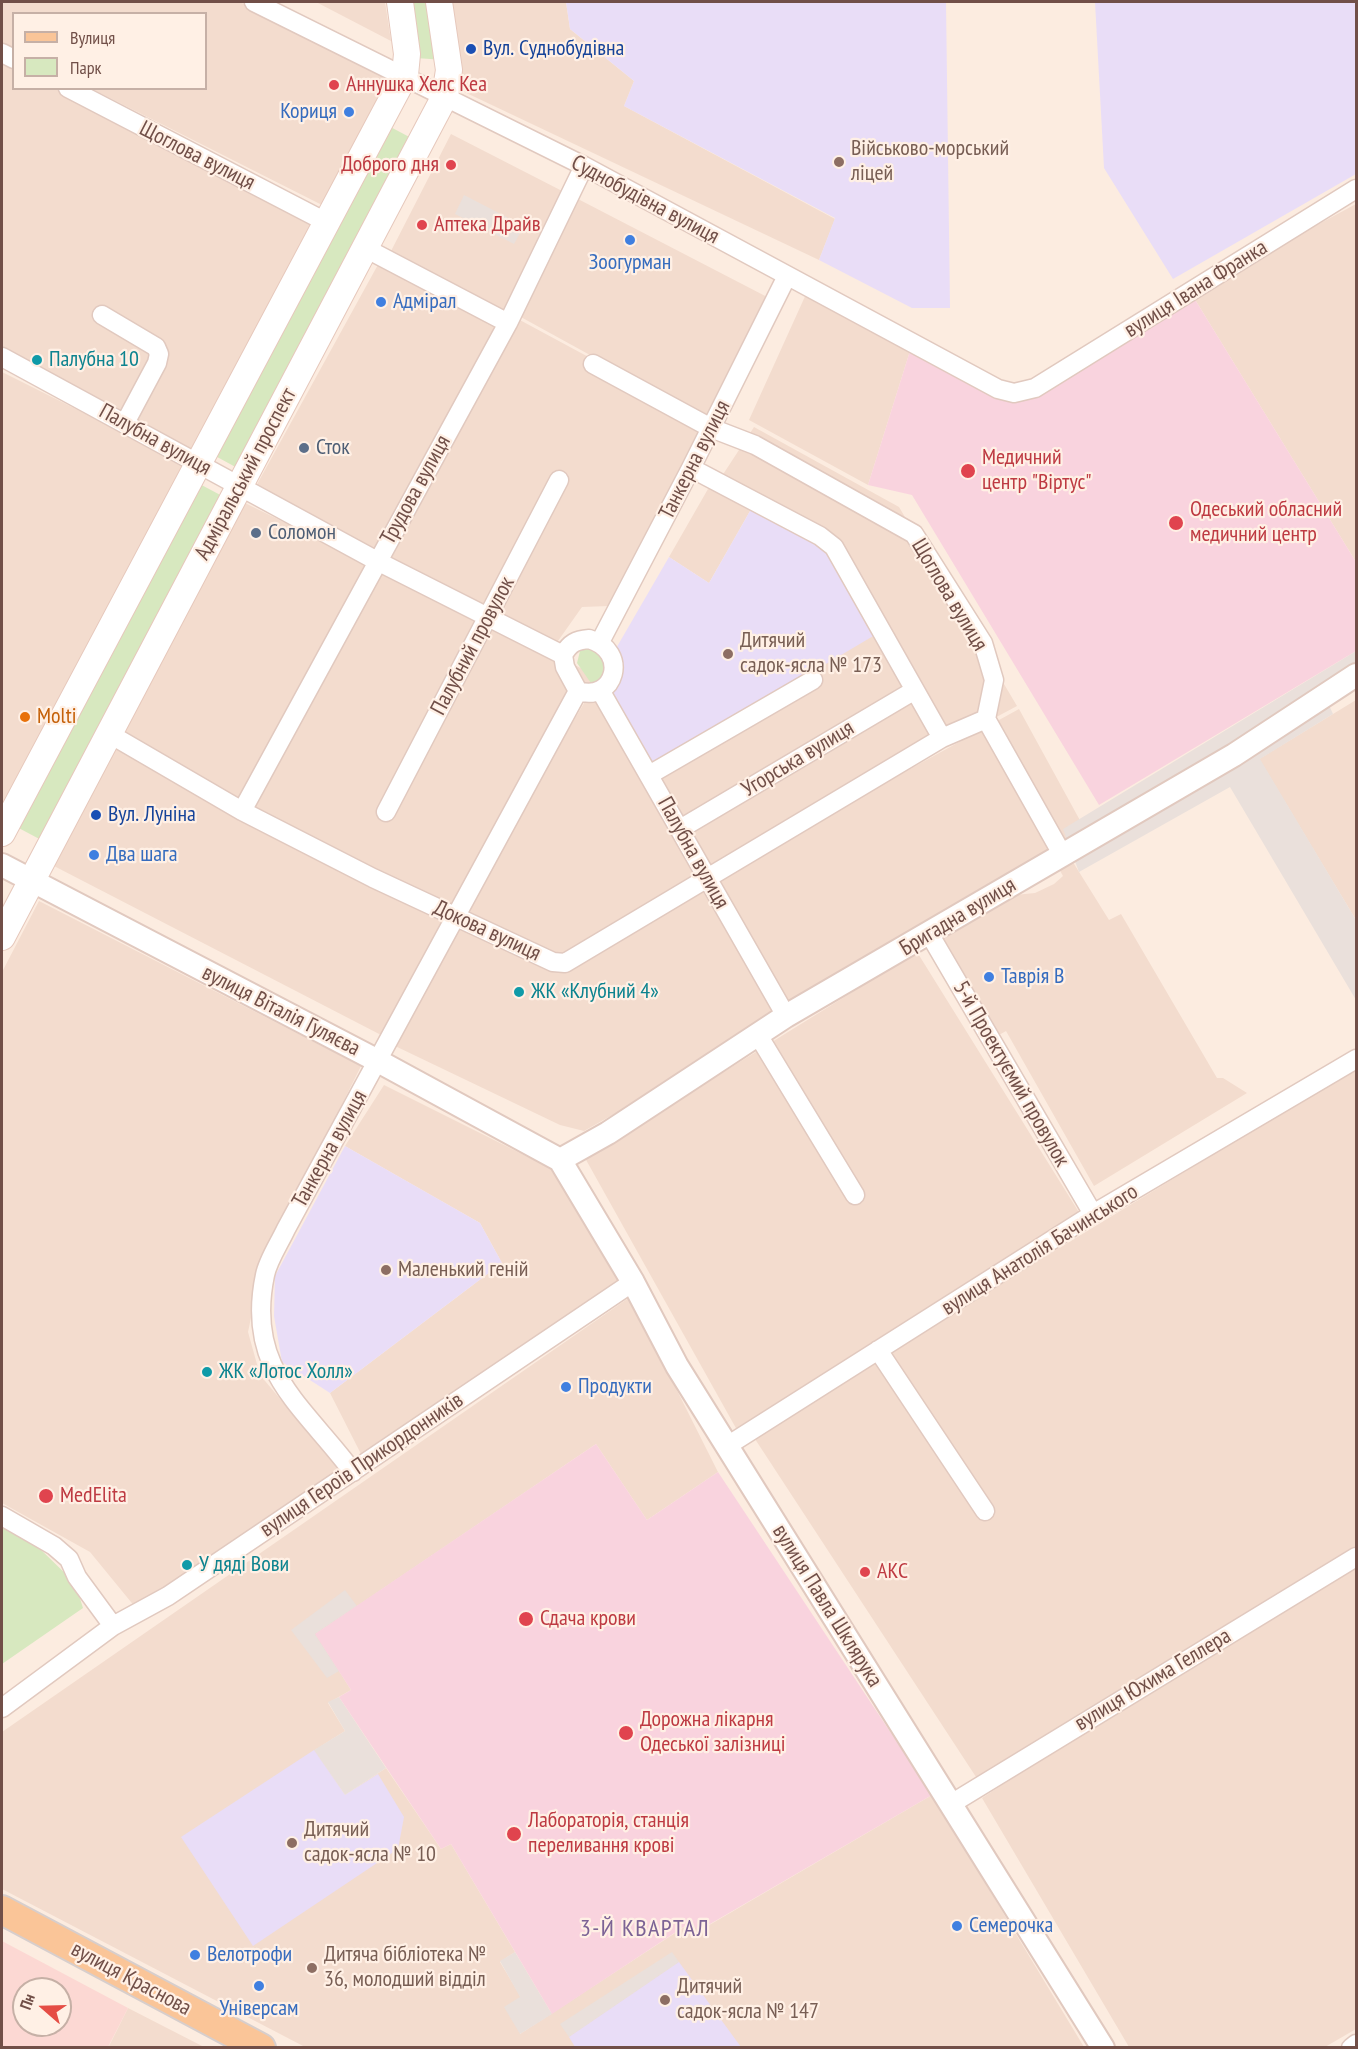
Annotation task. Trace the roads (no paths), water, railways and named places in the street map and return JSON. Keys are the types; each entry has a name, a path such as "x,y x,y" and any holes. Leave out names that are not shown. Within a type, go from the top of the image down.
{"main road":[{"path":"2,833 405,75 407,54 400,2"},
{"name":"Адміральський проспект","path":"2,937 445,96 449,70 440,2"},
{"name":"вулиця Краснова","path":"2,1910 261,2048"}],"street":[{"name":"Суднобудівна вулиця","path":"254,2 405,75 584,166 998,389 1014,393 1035,388"},
{"name":"Щоглова вулиця","path":"72,90 326,222"},
{"name":"Трудова вулиця","path":"242,811 508,323 584,166"},
{"name":"вулиця Івана Франка","path":"1035,388 1356,189"},
{"path":"365,248 508,323"},
{"name":"Танкерна вулиця","path":"600,642 691,468 787,276"},
{"path":"102,315 156,347 159,354 157,363 125,423"},
{"name":"Палубна вулиця","path":"2,357 377,561 563,655"},
{"name":"Щоглова вулиця","path":"593,363 711,428 755,445 914,534 983,643 994,680 986,718"},
{"path":"691,468 820,536 834,547 942,738"},
{"name":"Палубний провулок","path":"386,812 559,480"},
{"path":"590,639 600,642 609,650 614,661 614,673 608,684 600,690 587,694 578,691 563,655 569,645 578,640 590,639"},
{"name":"Бригадна вулиця","path":"560,1160 608,1133 786,1016 930,935 1062,854 1234,755 1356,675"},
{"path":"649,775 813,680"},
{"name":"Палубна вулиця","path":"600,690 786,1016"},
{"name":"Угорська вулиця","path":"680,829 915,690"},
{"name":"Танкерна вулиця","path":"353,1472 310,1418 288,1395 270,1363 261,1329 265,1274 286,1229 578,691"},
{"path":"986,718 1062,854"},
{"name":"Докова вулиця","path":"108,733 242,811 373,878 553,962 565,963 942,738 986,718"},
{"name":"вулиця Віталія Гуляєва","path":"2,865 378,1061 560,1160"},
{"name":"5-й Проектуємий провулок","path":"930,935 1093,1214"},
{"path":"758,1035 855,1195"},
{"name":"вулиця Анатолія Бачинського","path":"726,1446 1093,1214 1356,1059"},
{"name":"вулиця Павла Шклярука","path":"560,1160 633,1282 677,1366 1103,2048"},
{"name":"вулиця Героїв Прикордонників","path":"2,1708 113,1626 168,1596 633,1282"},
{"path":"878,1350 985,1511"},
{"path":"2,1516 54,1546 69,1559 77,1577 113,1626"},
{"name":"вулиця Юхима Геллера","path":"951,1804 1356,1557"},
{"path":"1351,2048 1356,2044"}],"place":[{"name":"Вул. Суднобудівна","path":"471,49"},
{"name":"Аннушка Хелс Кеа","path":"334,85"},
{"name":"Кориця","path":"349,112"},
{"name":"Військово-морський ліцей","path":"839,162"},
{"name":"Доброго дня","path":"451,165"},
{"name":"Аптека Драйв","path":"422,225"},
{"name":"Зоогурман","path":"630,240"},
{"name":"Адмірал","path":"381,302"},
{"name":"Палубна 10","path":"37,360"},
{"name":"Сток","path":"304,448"},
{"name":"Медичний центр \"Віртус\"","path":"968,471"},
{"name":"Одеський обласний медичний центр","path":"1176,523"},
{"name":"Соломон","path":"256,533"},
{"name":"Дитячий садок-ясла № 173","path":"728,654"},
{"name":"Molti","path":"25,717"},
{"name":"Вул. Луніна","path":"96,815"},
{"name":"Два шага","path":"94,855"},
{"name":"Таврія В","path":"989,977"},
{"name":"ЖК «Клубний 4»","path":"519,992"},
{"name":"Маленький геній","path":"386,1270"},
{"name":"ЖК «Лотос Холл»","path":"207,1372"},
{"name":"Продукти","path":"566,1387"},
{"name":"MedElita","path":"46,1496"},
{"name":"У дяді Вови","path":"187,1565"},
{"name":"АКС","path":"865,1572"},
{"name":"Сдача крови","path":"526,1619"},
{"name":"Дорожна лікарня Одеської залізниці","path":"626,1733"},
{"name":"Лабораторія, станція переливання крові","path":"514,1834"},
{"name":"Дитячий садок-ясла № 10","path":"292,1843"},
{"name":"Семерочка","path":"957,1926"},
{"name":"Велотрофи","path":"195,1955"},
{"name":"Дитяча бібліотека № 36, молодший відділ","path":"312,1968"},
{"name":"Універсам","path":"259,1986"},
{"name":"Дитячий садок-ясла № 147","path":"665,2000"}],"district":[{"name":"3-Й КВАРТАЛ","path":"645,1929"}]}
